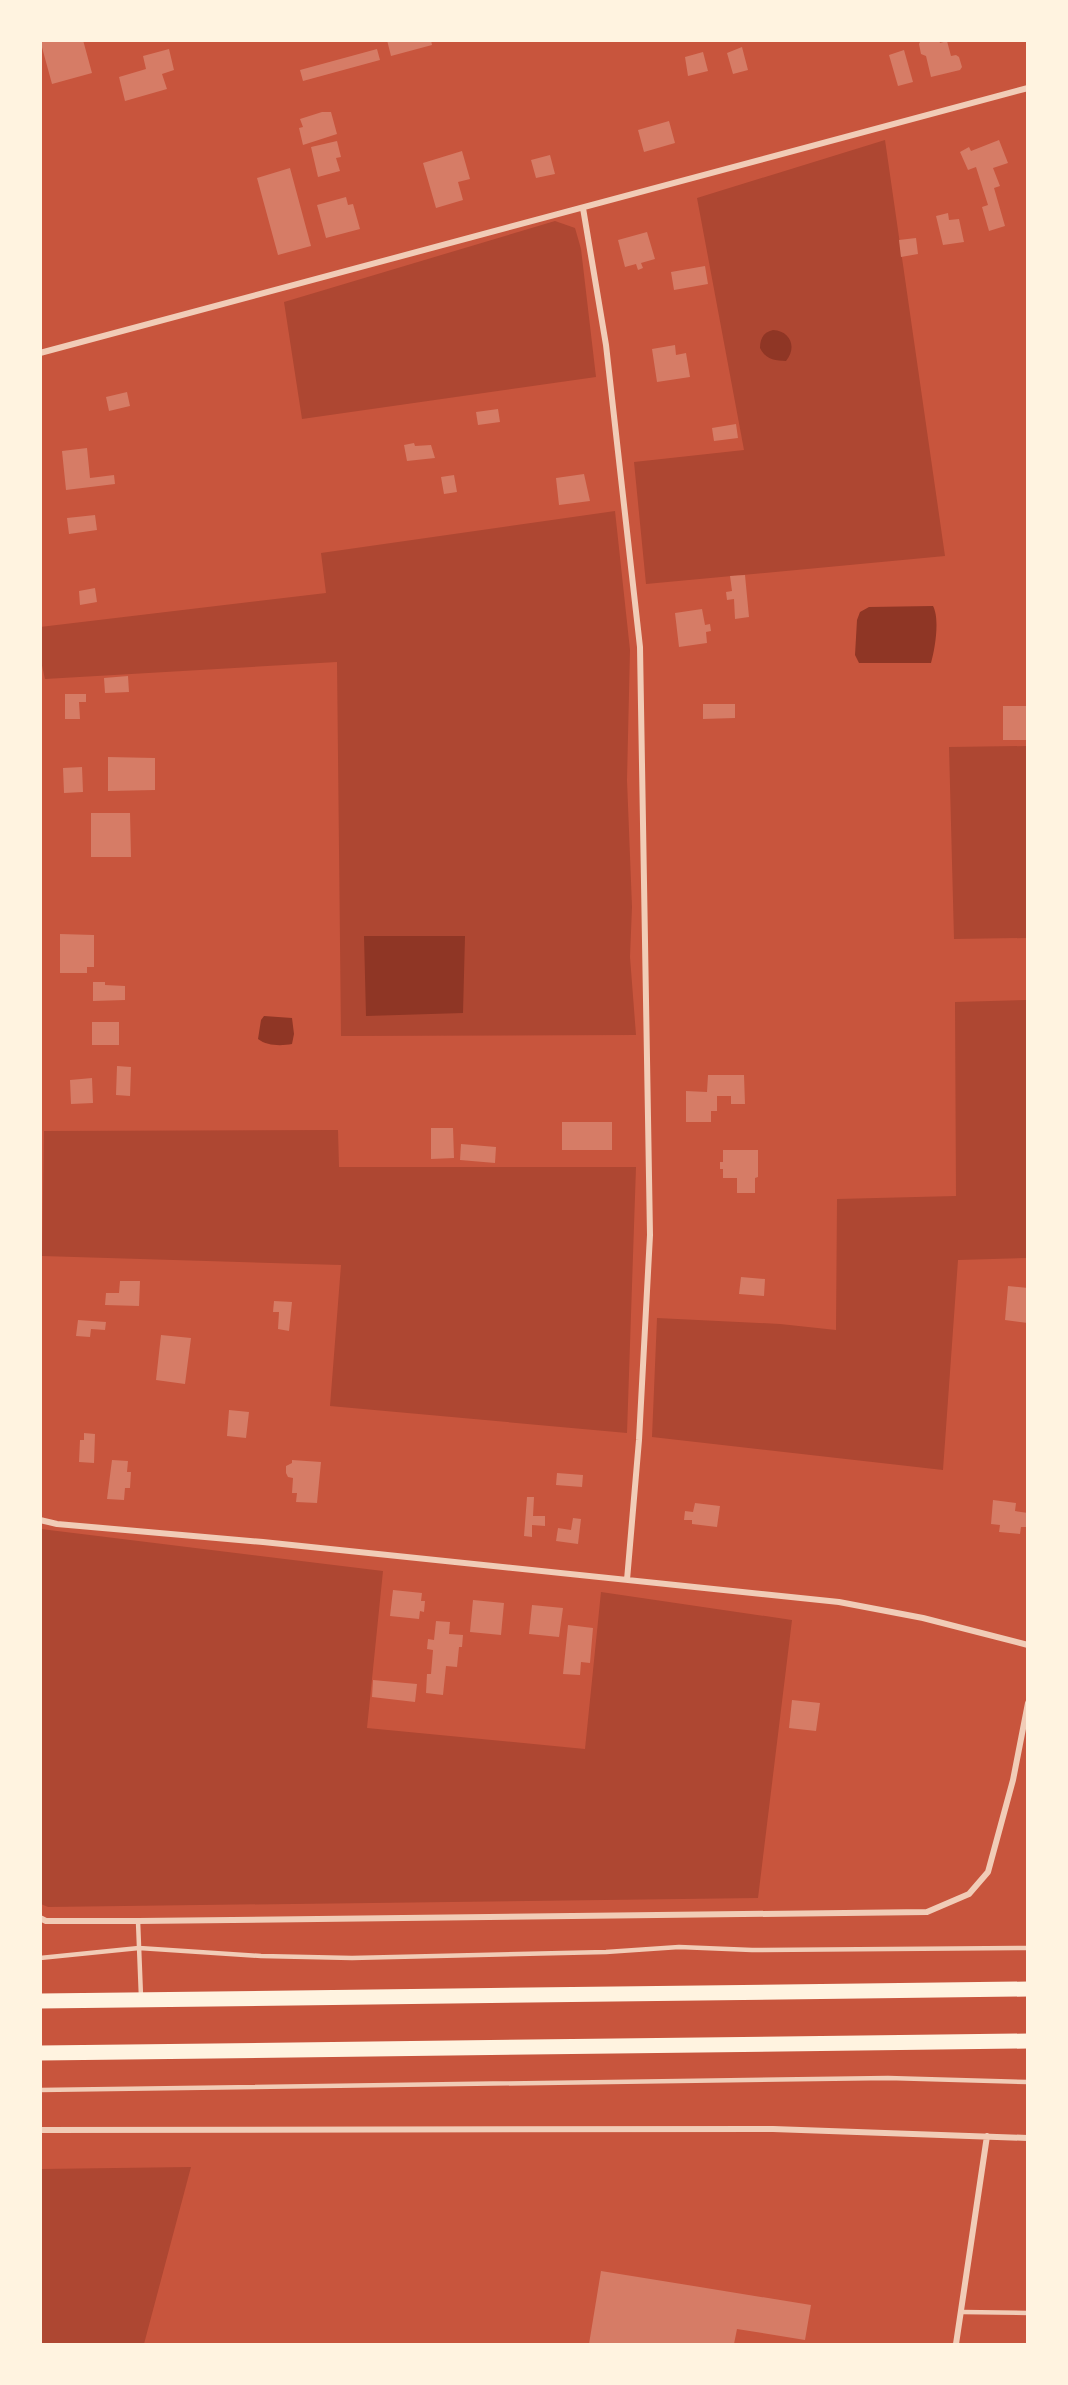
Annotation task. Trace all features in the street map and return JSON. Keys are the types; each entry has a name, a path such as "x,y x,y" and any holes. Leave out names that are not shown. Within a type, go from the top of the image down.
{"highway":[{"path":"40,2001 1028,1989"},
{"path":"40,2053 1028,2041"}],"street":[{"path":"40,353 1028,88"},
{"path":"583,208 606,345 640,648 650,1235 639,1440 627,1580"},
{"path":"40,1520 57,1524 263,1542 839,1602 923,1618 1028,1645"},
{"path":"40,1918 46,1921 138,1921 927,1912 969,1894 988,1872 1013,1780 1028,1703"},
{"path":"40,2130 773,2129 1028,2138"},
{"path":"956,2344 987,2136"}],"lane":[{"path":"138,1921 141,1999"},
{"path":"40,1958 139,1948 261,1956 352,1958 606,1952 679,1947 752,1950 1028,1948"},
{"path":"40,2090 888,2078 1028,2082"},
{"path":"962,2312 1028,2313"}],"shaded area":[{"path":"885,140 945,556 646,584 634,462 744,450 697,198"},
{"path":"555,221 575,228 581,249 596,377 302,419 284,302"},
{"path":"773,330 784,333 790,341 791,351 786,361 771,359 760,348 763,336"},
{"path":"615,511 630,650 627,780 632,907 630,957 636,1035 341,1036 337,662 45,679 41,661 40,627 326,593 321,553"},
{"path":"933,606 936,626 931,663 859,663 855,655 857,620 860,612 869,607"},
{"path":"1027,746 1027,938 954,939 949,747"},
{"path":"364,936 465,936 463,1013 366,1016"},
{"path":"1027,1000 1027,1258 958,1260 943,1470 652,1437 657,1318 780,1324 836,1330 837,1199 956,1196 955,1002"},
{"path":"264,1016 292,1018 294,1034 292,1044 274,1045 258,1039 261,1020"},
{"path":"338,1130 339,1167 636,1167 627,1433 330,1406 341,1265 42,1256 44,1131"},
{"path":"41,1529 383,1571 367,1728 585,1749 601,1592 792,1620 758,1898 48,1907 41,1904"},
{"path":"191,2167 144,2344 41,2344 41,2169"}],"building":[{"path":"40,40 83,40 92,73 52,84"},
{"path":"387,40 431,40 432,45 391,56"},
{"path":"921,40 939,40 940,43 947,41 951,56 959,57 962,67 960,70 931,77 926,56 921,54 919,44"},
{"path":"742,47 748,70 733,74 727,53"},
{"path":"169,49 174,70 162,74 167,89 125,101 119,77 146,69 143,56"},
{"path":"377,49 380,60 303,81 300,70"},
{"path":"904,50 913,82 898,86 889,55"},
{"path":"703,52 708,71 688,76 685,57"},
{"path":"322,112 331,112 337,134 303,145 299,128 303,127 300,119"},
{"path":"669,121 675,143 644,152 638,130"},
{"path":"999,140 1008,163 993,168 1000,186 994,188 1005,226 989,231 982,207 988,205 976,167 968,170 960,152 969,147 971,151"},
{"path":"337,141 341,157 336,158 340,171 318,177 311,147"},
{"path":"462,151 470,179 458,182 463,200 436,208 423,163"},
{"path":"550,155 555,174 536,178 531,160"},
{"path":"290,168 311,246 278,255 257,178"},
{"path":"346,197 348,205 353,204 360,229 326,238 317,205"},
{"path":"948,213 949,220 959,219 964,242 943,245 936,216"},
{"path":"647,232 655,259 641,263 643,268 638,270 636,264 625,267 618,240"},
{"path":"916,238 918,254 901,257 899,240"},
{"path":"705,266 708,284 674,290 671,272"},
{"path":"675,345 676,355 686,353 690,377 657,382 652,349"},
{"path":"127,392 130,406 109,411 106,397"},
{"path":"498,409 500,422 478,425 476,412"},
{"path":"736,424 738,438 714,441 712,428"},
{"path":"414,443 415,446 431,445 435,458 407,461 404,445"},
{"path":"87,448 90,478 114,475 115,484 66,490 62,451"},
{"path":"584,474 590,501 559,505 556,478"},
{"path":"454,475 457,492 444,494 441,477"},
{"path":"95,515 97,530 69,534 67,518"},
{"path":"745,575 749,617 735,619 734,599 727,600 726,592 732,591 730,576"},
{"path":"95,588 97,602 80,605 79,591"},
{"path":"702,609 705,625 710,624 711,631 706,632 707,643 679,647 675,613"},
{"path":"128,676 129,692 105,693 104,678"},
{"path":"65,694 86,694 86,702 79,702 80,719 65,719"},
{"path":"703,704 735,704 735,718 703,719"},
{"path":"1003,706 1028,706 1028,740 1003,740"},
{"path":"108,757 155,758 155,790 108,791"},
{"path":"82,767 83,792 64,793 63,768"},
{"path":"91,813 130,813 131,857 91,857"},
{"path":"60,934 94,935 94,967 87,967 87,973 60,973"},
{"path":"93,982 125,986 125,1000 93,1001"},
{"path":"92,1022 119,1022 119,1045 92,1045"},
{"path":"117,1066 131,1067 130,1096 116,1095"},
{"path":"708,1075 744,1075 745,1104 731,1104 731,1096 717,1096 717,1111 711,1111 711,1122 686,1122 686,1091 707,1092"},
{"path":"92,1078 93,1103 71,1104 70,1080"},
{"path":"562,1122 612,1122 612,1150 562,1150"},
{"path":"431,1128 453,1128 454,1158 431,1159"},
{"path":"461,1144 496,1147 495,1163 460,1160"},
{"path":"723,1150 758,1150 758,1177 755,1178 755,1193 737,1193 737,1178 723,1178 720,1162 723,1162"},
{"path":"741,1277 765,1279 764,1296 739,1294"},
{"path":"120,1281 140,1281 139,1306 105,1305 106,1293 119,1293"},
{"path":"1008,1286 1028,1288 1028,1323 1005,1320"},
{"path":"274,1301 292,1302 289,1331 278,1329 279,1312 273,1312"},
{"path":"78,1320 106,1322 105,1330 91,1329 90,1337 76,1336"},
{"path":"161,1335 191,1338 185,1384 156,1380"},
{"path":"229,1410 249,1412 246,1438 227,1436"},
{"path":"84,1433 95,1434 94,1463 79,1462 80,1440 84,1440"},
{"path":"112,1460 128,1461 127,1472 131,1472 130,1488 125,1488 124,1500 107,1499"},
{"path":"292,1460 321,1462 317,1503 296,1502 297,1493 292,1493 293,1478 288,1477 286,1473 286,1466 292,1463"},
{"path":"557,1473 583,1475 582,1487 556,1485"},
{"path":"527,1497 534,1497 533,1516 545,1516 545,1526 532,1525 532,1537 524,1536"},
{"path":"993,1500 1016,1503 1015,1511 1028,1513 1028,1527 1021,1527 1020,1534 999,1532 1000,1525 991,1524"},
{"path":"695,1503 720,1506 717,1527 692,1524 692,1520 684,1520 685,1511 693,1512"},
{"path":"573,1518 581,1519 578,1544 556,1541 558,1528 571,1530"},
{"path":"393,1590 422,1593 421,1601 425,1601 424,1612 420,1611 419,1619 390,1616"},
{"path":"473,1600 504,1603 501,1635 470,1632"},
{"path":"532,1605 563,1608 559,1637 529,1634"},
{"path":"436,1621 450,1622 449,1634 463,1635 457,1667 446,1666 443,1695 426,1693 427,1674 431,1674 433,1650 427,1649 428,1639 434,1640"},
{"path":"568,1625 593,1628 590,1663 581,1662 580,1675 563,1674"},
{"path":"373,1680 417,1684 415,1702 372,1697"},
{"path":"792,1700 820,1703 816,1731 789,1728"},
{"path":"601,2271 811,2305 805,2340 737,2329 734,2344 589,2344"}]}
